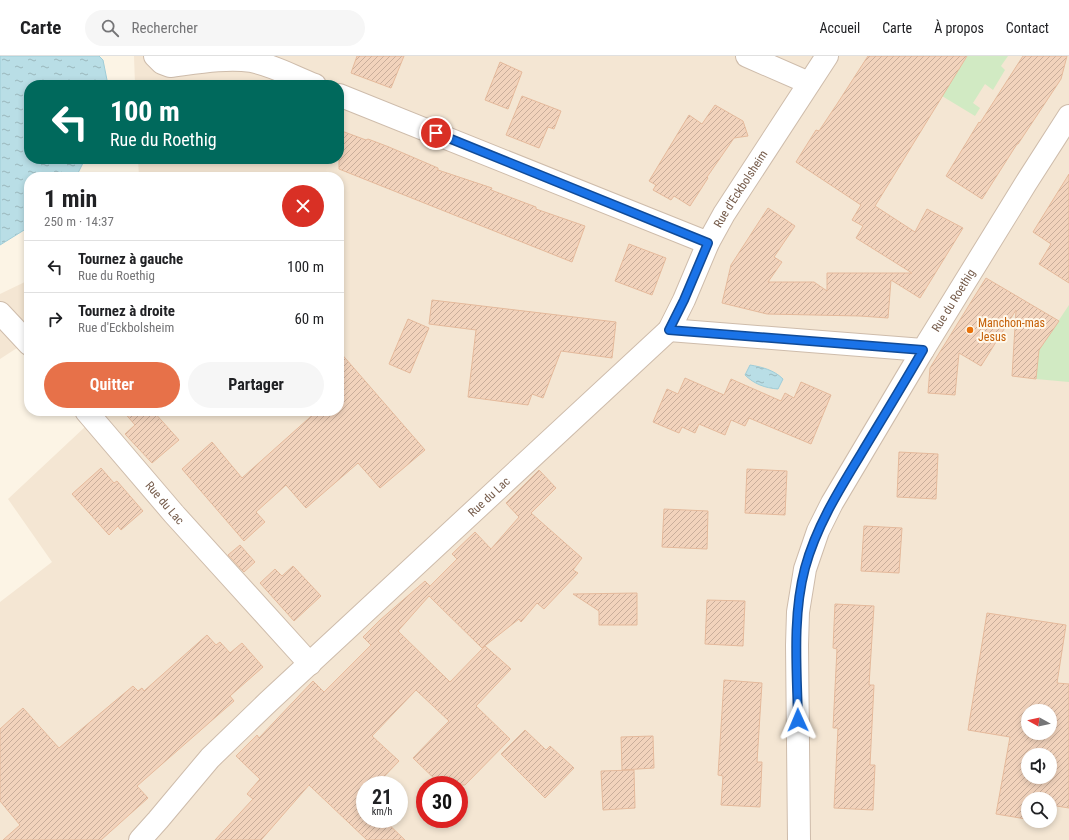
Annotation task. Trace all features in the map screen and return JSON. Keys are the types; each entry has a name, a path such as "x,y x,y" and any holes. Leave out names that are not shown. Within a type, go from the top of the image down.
{"street":[{"path":"155,56 162,63 170,66 236,60 251,62 270,67 302,80"},
{"path":"747,56 809,83"},
{"name":"Rue d'Eckbolsheim","path":"669,330 684,300 708,243 724,214 827,56"},
{"path":"344,97 708,243"},
{"name":"Rue du Roethig","path":"799,840 798,612 805,569 816,538 832,504 923,350 1069,116"},
{"path":"0,313 24,339"},
{"path":"669,330 923,350"},
{"name":"Rue du Lac","path":"140,840 210,758 268,702 669,330"},
{"name":"Rue du Lac","path":"90,416 174,514 310,664"}],"shaded area":[{"path":"134,56 1069,56 1069,840 0,840 0,602 52,562 8,499 86,426 77,416 344,416 344,172 139,172 138,164 344,164 344,80 135,80"},
{"path":"24,282 24,356 17,348 0,359 0,294"}],"green space":[{"path":"967,56 1008,56 1001,66 1005,70 993,90 985,84 973,103 980,108 975,116 942,96"},
{"path":"1069,305 1069,382 1036,379 1039,350"}],"water":[{"path":"0,56 99,56 103,60 107,80 24,80 24,164 82,164 78,172 24,172 24,230 0,245"},
{"path":"750,365 768,369 783,379 778,389 760,385 748,378 745,375"}],"building":[{"path":"357,56 404,56 391,88 351,73"},
{"path":"868,56 967,56 875,206 915,232 927,209 963,228 920,298 891,280 888,318 767,314 722,303 731,265 768,208 795,226 774,257 782,262 768,282 814,282 827,291 827,273 912,273 856,238 863,226 852,220 861,205 796,162 816,130 819,131"},
{"path":"1023,56 1067,56 1061,79 982,199 946,176 979,122 980,123"},
{"path":"500,62 522,72 508,109 485,100"},
{"path":"522,96 561,111 554,129 548,127 539,148 506,135"},
{"path":"715,105 743,121 748,136 734,138 707,177 708,178 690,206 674,196 671,200 653,190 656,185 649,181 689,115 702,124"},
{"path":"344,132 389,147 438,168 438,170 492,188 491,190 536,207 536,209 585,226 572,262 339,169 339,164 344,164"},
{"path":"1069,174 1069,283 1039,264 1051,244 1033,232"},
{"path":"629,244 666,258 652,295 615,281"},
{"path":"986,278 1059,321 1039,350 1036,379 1012,376 1016,310 981,366 959,353 955,395 928,393 930,368"},
{"path":"432,300 616,322 612,358 561,351 543,398 532,394 528,405 468,397 476,330 429,324"},
{"path":"408,319 429,328 410,373 389,364"},
{"path":"344,357 425,450 380,488 358,463 306,508 286,485 256,512 265,522 244,541 182,469 212,442 242,478 311,416 344,416"},
{"path":"685,378 724,395 731,379 781,401 785,393 794,398 801,382 831,395 811,444 749,418 745,426 731,420 725,435 699,424 695,433 682,427 679,433 653,422 667,389 678,394"},
{"path":"127,416 157,416 179,440 152,463 125,434 135,425"},
{"path":"899,452 938,454 936,499 897,497"},
{"path":"101,468 114,483 117,481 143,511 121,530 118,526 109,535 72,494"},
{"path":"747,469 787,471 785,515 745,513"},
{"path":"539,470 556,488 531,513 582,558 573,570 578,573 544,609 537,603 521,622 519,619 482,648 429,596 398,631 450,682 485,646 511,669 476,706 510,739 468,782 468,776 432,776 413,758 449,721 416,690 372,736 399,761 385,776 356,776 356,828 392,828 405,840 367,840 309,785 261,840 215,840 253,799 247,794 260,779 236,756 257,735 259,738 313,681 324,692 371,645 363,637 380,620 425,581 430,586 457,559 452,554 475,532 491,549 519,517 506,503"},
{"path":"664,509 708,511 707,549 662,547"},
{"path":"864,526 902,528 899,573 861,571"},
{"path":"240,545 255,562 244,572 228,555"},
{"path":"293,566 321,596 294,621 260,583 275,569 282,576"},
{"path":"637,593 637,625 599,625 599,611 573,594"},
{"path":"707,600 745,601 743,646 705,644"},
{"path":"835,604 874,606 869,685 874,685 870,765 875,765 873,810 834,808 838,728 833,728 837,649 833,648"},
{"path":"987,613 1066,625 1057,683 1069,684 1069,808 1057,806 1057,792 1021,792 1021,818 996,814 1010,737 968,730"},
{"path":"207,635 216,645 220,642 230,653 242,643 263,667 230,696 234,701 137,786 148,798 101,840 3,840 20,825 0,801 0,729 23,708 59,748 133,686 138,691 142,688 144,691"},
{"path":"724,680 762,683 757,762 762,762 760,807 721,805 723,776 718,775"},
{"path":"525,730 546,750 550,746 574,768 545,798 501,754"},
{"path":"653,736 654,768 622,770 621,737"},
{"path":"634,770 635,808 603,810 601,771"}],"place":[{"name":"Manchon-mas Jesus","path":"970,330"}],"route":[{"path":"436,133 708,243 684,300 669,330 923,350 832,504 818,531 810,551 800,590 798,612 798,720"}]}
